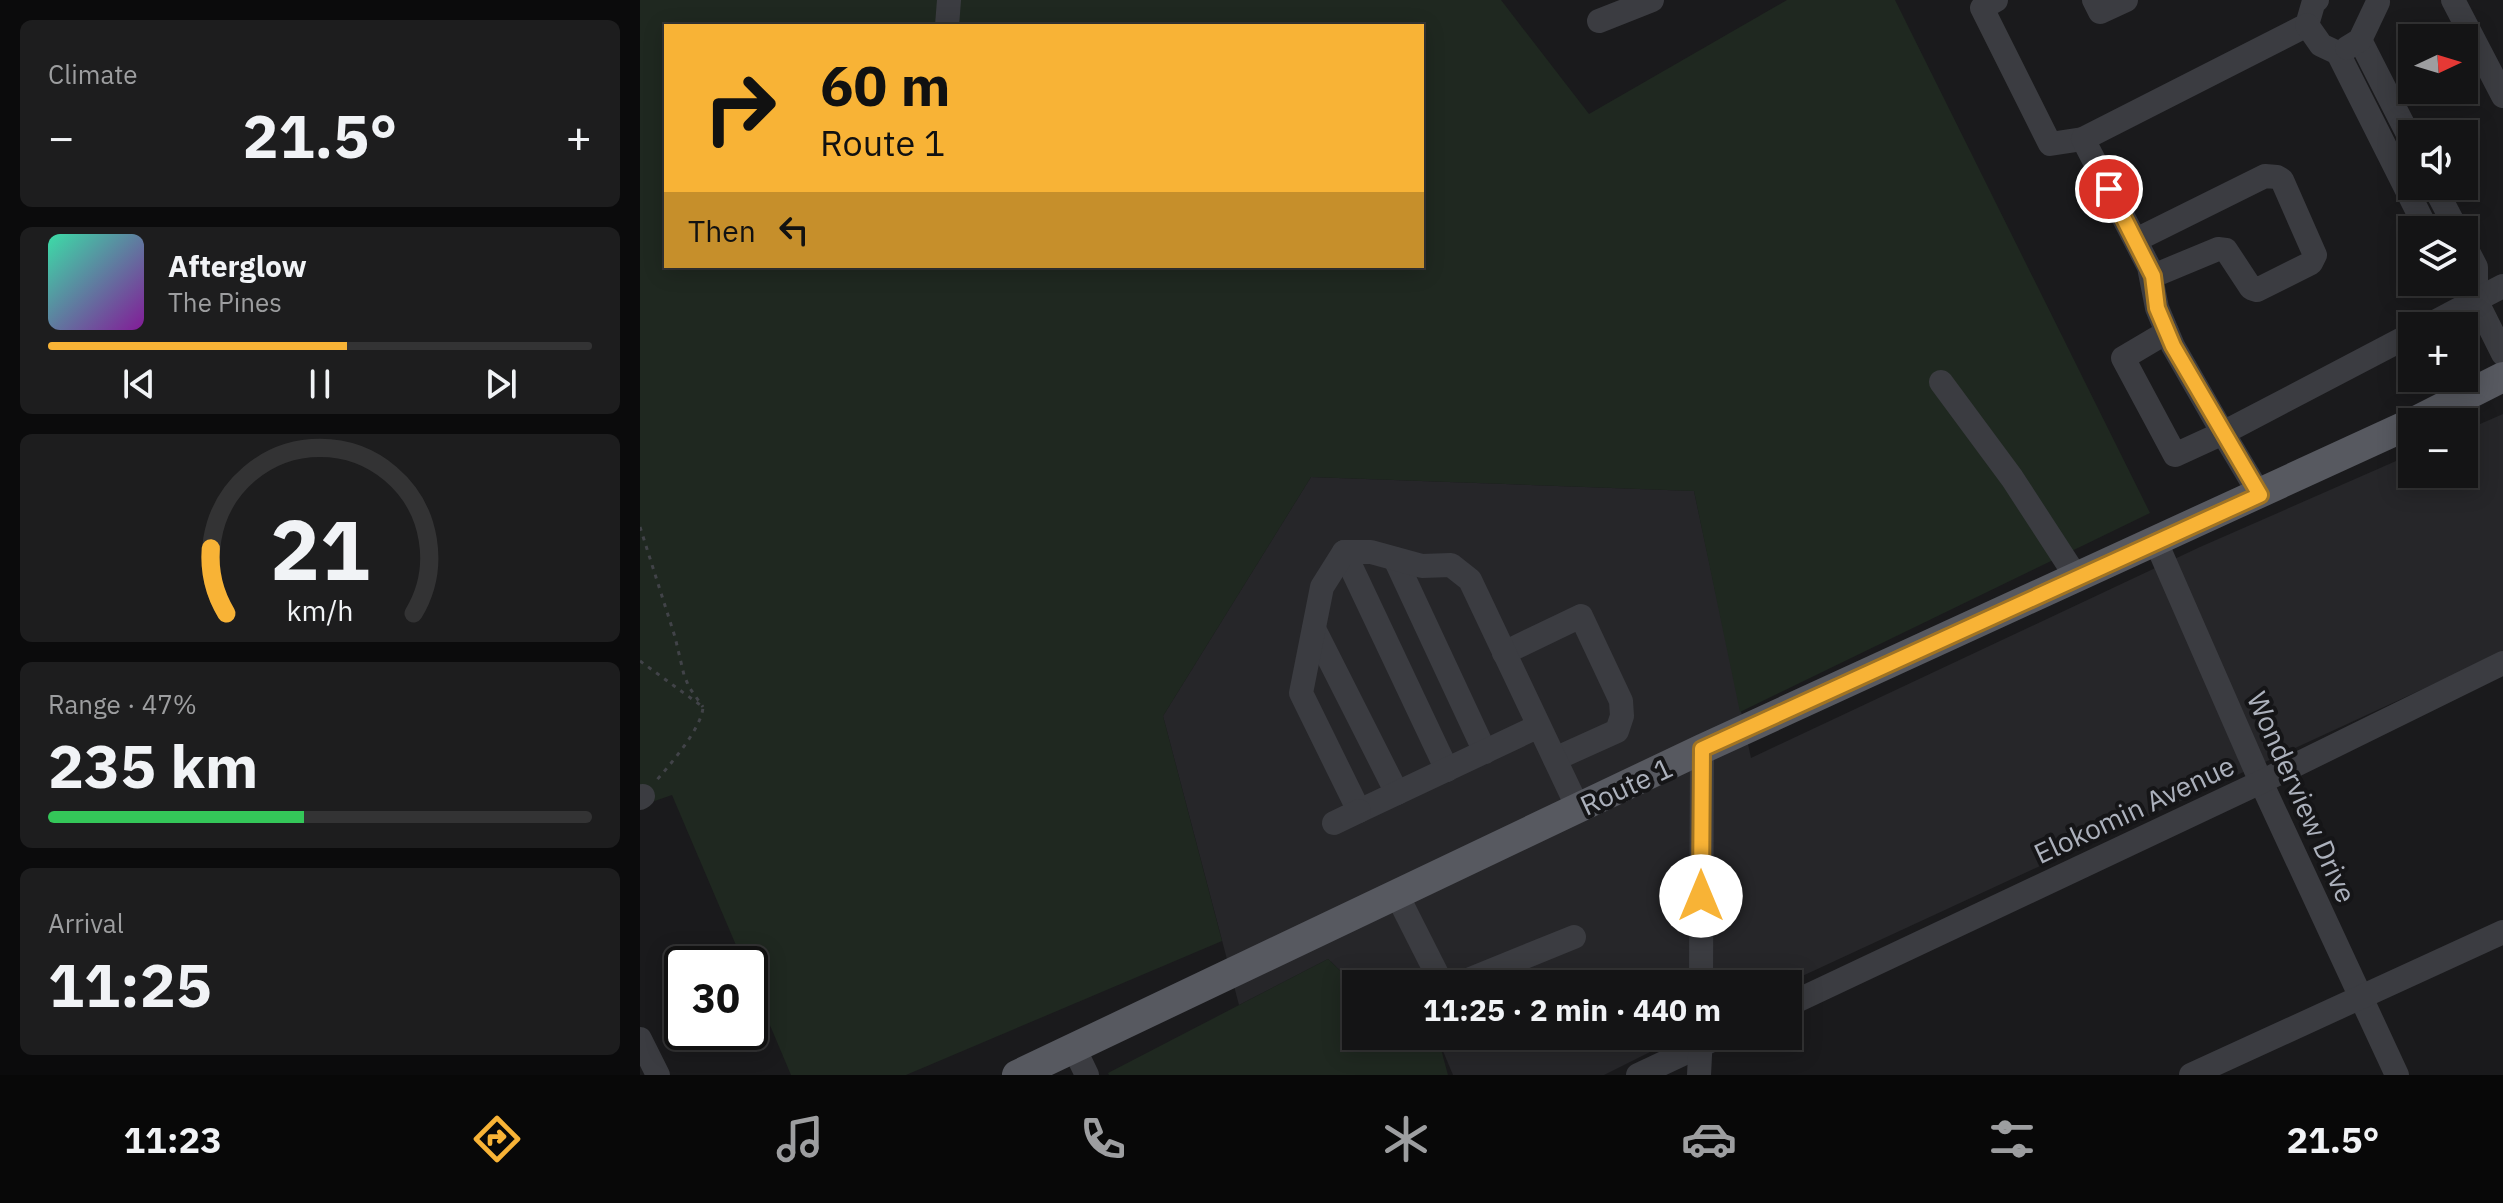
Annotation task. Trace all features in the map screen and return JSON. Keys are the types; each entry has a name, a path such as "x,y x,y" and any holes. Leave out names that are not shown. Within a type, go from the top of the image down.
{"main road":[{"name":"Route 1","path":"2442,408 2503,377"},
{"name":"Route 1","path":"1017,1075 1702,749 2398,430"}],"street":[{"path":"947,24 949,0"},
{"path":"1599,21 1652,0"},
{"path":"1996,0 1982,8 2050,144 2083,139 2307,25 2314,1 2317,0"},
{"path":"2094,0 2100,12 2126,0"},
{"path":"2453,0 2494,56 2503,96"},
{"path":"2338,53 2360,40 2376,1"},
{"path":"2307,25 2321,45 2338,53 2420,216"},
{"path":"2360,40 2401,120"},
{"path":"2083,139 2153,276 2157,308 2167,332 2260,495"},
{"path":"2136,240 2265,176 2272,176 2282,180 2315,255 2311,263 2257,290 2251,288 2226,250 2218,249 2153,276"},
{"path":"2453,312 2503,286"},
{"path":"2471,296 2503,354"},
{"path":"2167,332 2123,358 2175,455 2398,341"},
{"path":"1941,382 2012,478 2077,578"},
{"name":"Wonderview Drive","path":"2156,542 2261,782 2397,1075"},
{"path":"1344,552 1371,552 1422,566 1451,565 1470,580 1578,808"},
{"path":"1344,552 1322,587 1301,693 1359,811"},
{"path":"1344,552 1447,770"},
{"path":"1395,559 1485,752"},
{"path":"1504,653 1581,616 1621,701 1622,716 1617,731 1555,759"},
{"path":"1314,629 1397,793"},
{"name":"Elokomin Avenue","path":"1802,998 2261,782 2503,663"},
{"path":"1334,823 1539,726"},
{"path":"1701,970 1702,749"},
{"path":"1397,895 1435,970"},
{"path":"2191,1075 2503,932"},
{"path":"1493,970 1574,937"},
{"path":"640,1039 658,1075"},
{"path":"1074,1048 1087,1075"},
{"path":"1638,1075 1686,1050"},
{"path":"1699,1075 1705,1050"}],"path":[{"path":"640,527 684,675 703,707 690,735 641,797"},
{"path":"640,661 703,707"}],"shaded area":[{"path":"640,0 1501,0 1589,114 1787,0 1895,0 2150,513 1740,712 1694,491 1311,477 1163,716 1222,941 906,1075 791,1075 768,1021 768,946 736,946 672,795 640,806"},
{"path":"2503,414 2503,652 1802,976 1802,970 1342,970 1342,972 1328,959 1239,1005 1163,716 1311,477 1694,491 1751,758 2200,547 2398,460 2398,488 2478,488 2478,425"},
{"path":"1328,959 1342,972 1342,1050 1441,1050 1448,1075 1109,1075"},
{"path":"1443,1050 1654,1050 1604,1075 1453,1075"}],"route":[{"path":"1701,896 1702,749 2260,495 2173,346 2157,308 2153,276 2109,189"}]}
